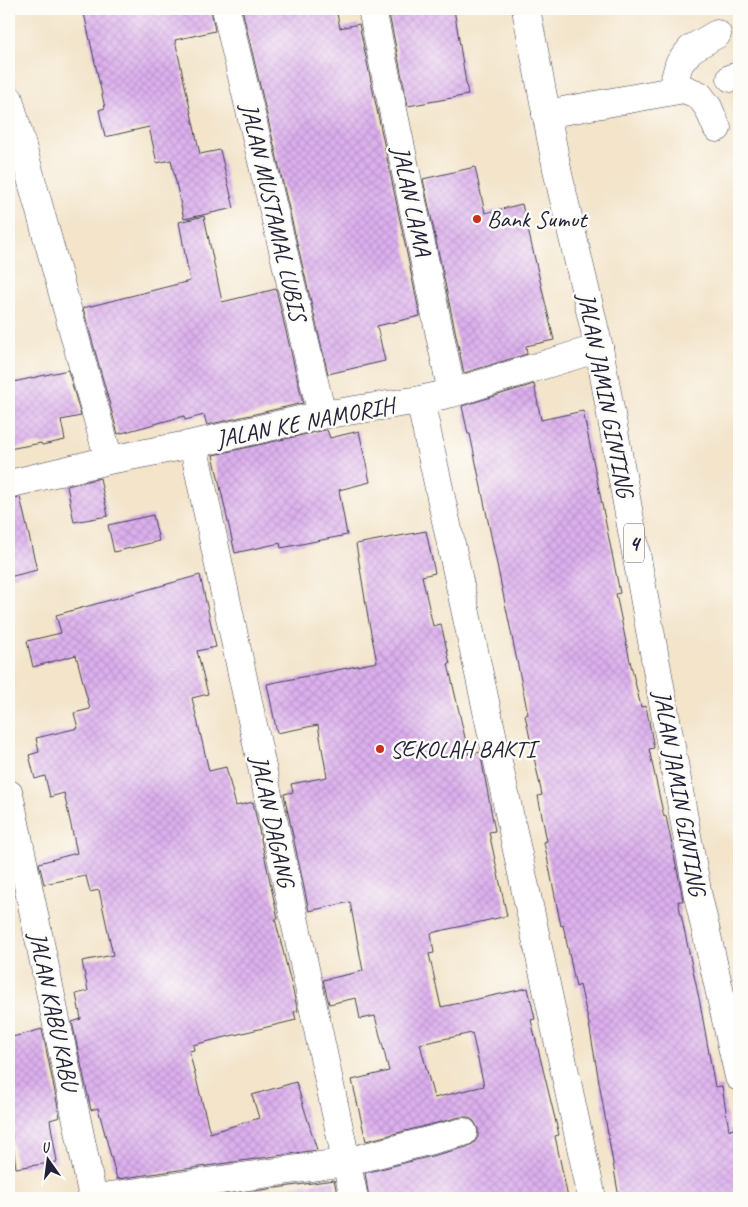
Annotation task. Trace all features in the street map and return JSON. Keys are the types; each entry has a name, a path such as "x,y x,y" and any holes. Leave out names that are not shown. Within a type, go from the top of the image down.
{"main road":[{"name":"JALAN MUSTAMAL LUBIS","path":"226,9 322,415"},
{"name":"JALAN LAMA","path":"372,9 452,393"},
{"name":"JALAN JAMIN GINTING","path":"526,9 558,174 599,348 698,896 739,1077"},
{"path":"672,90 679,64 691,49 717,34"},
{"path":"546,114 684,89 699,95 708,107 717,128"},
{"path":"9,99 109,460"},
{"name":"JALAN KE NAMORIH","path":"9,484 109,460 193,444 322,415 420,400 452,393 599,348"},
{"path":"420,400 592,1198"},
{"name":"JALAN DAGANG","path":"193,444 354,1198"},
{"name":"JALAN KABU KABU","path":"9,794 95,1198"},
{"path":"95,1198 346,1162 463,1132"}],"building":[{"path":"83,9 211,9 215,31 175,40 200,154 220,150 234,208 184,219 171,160 157,163 149,127 105,137 99,110 105,108"},
{"path":"242,9 336,9 340,28 359,24 420,316 377,326 385,361 328,374"},
{"path":"388,9 454,9 468,95 408,106"},
{"path":"475,167 485,213 522,204 554,340 526,346 527,354 464,373 423,179"},
{"path":"204,216 222,302 276,289 303,403 207,425 204,415 185,420 184,416 118,434 83,308 190,281 179,222"},
{"path":"68,370 81,416 61,420 65,440 9,449 9,383"},
{"path":"534,384 541,420 583,411 620,593 616,594 630,661 641,707 646,706 654,748 649,749 664,817 666,816 681,889 683,901 678,901 700,1003 715,1087 722,1086 729,1130 739,1128 739,1198 619,1198 589,1024 580,985 576,987 563,925 561,926 544,842 547,841 538,796 542,795 525,715 528,714 470,434 468,434 462,406"},
{"path":"327,430 330,438 359,431 370,482 339,490 347,535 281,548 280,543 235,553 213,455"},
{"path":"100,478 108,516 74,522 67,486"},
{"path":"20,497 37,570 9,577 9,499"},
{"path":"153,515 159,541 114,552 108,525"},
{"path":"426,531 435,573 422,576 433,626 441,624 450,664 448,664 469,755 480,752 495,831 489,832 507,916 431,933 434,953 429,954 441,1007 528,988 535,1019 531,1020 559,1135 555,1136 568,1198 369,1198 365,1173 467,1147 474,1143 478,1137 478,1129 474,1121 468,1117 460,1117 366,1141 352,1080 389,1071 375,1016 360,1019 356,998 329,1004 323,980 363,971 350,902 309,911 284,794 293,792 291,784 327,777 318,725 277,733 267,684 377,662 356,544","holes":["472,1033 484,1086 434,1098 420,1044"]},
{"path":"200,575 216,647 197,651 208,694 192,698 209,771 226,767 236,806 253,802 278,919 275,919 298,1011 294,1012 296,1020 193,1045 194,1050 189,1051 210,1133 259,1118 252,1095 296,1082 317,1150 117,1179 98,1108 91,1110 72,1022 81,1019 76,994 88,991 82,961 113,955 99,890 90,892 86,876 44,884 39,863 77,853 64,793 50,797 45,776 35,779 29,755 39,752 36,738 78,728 74,713 90,709 76,655 33,667 27,641 61,633 56,615"},
{"path":"42,1029 60,1117 50,1120 57,1162 16,1168 9,1116 9,1038"},
{"path":"334,1180 338,1198 204,1198"}],"place":[{"name":"Bank Sumut","path":"477,219"},
{"name":"SEKOLAH BAKTI","path":"380,749"}]}
